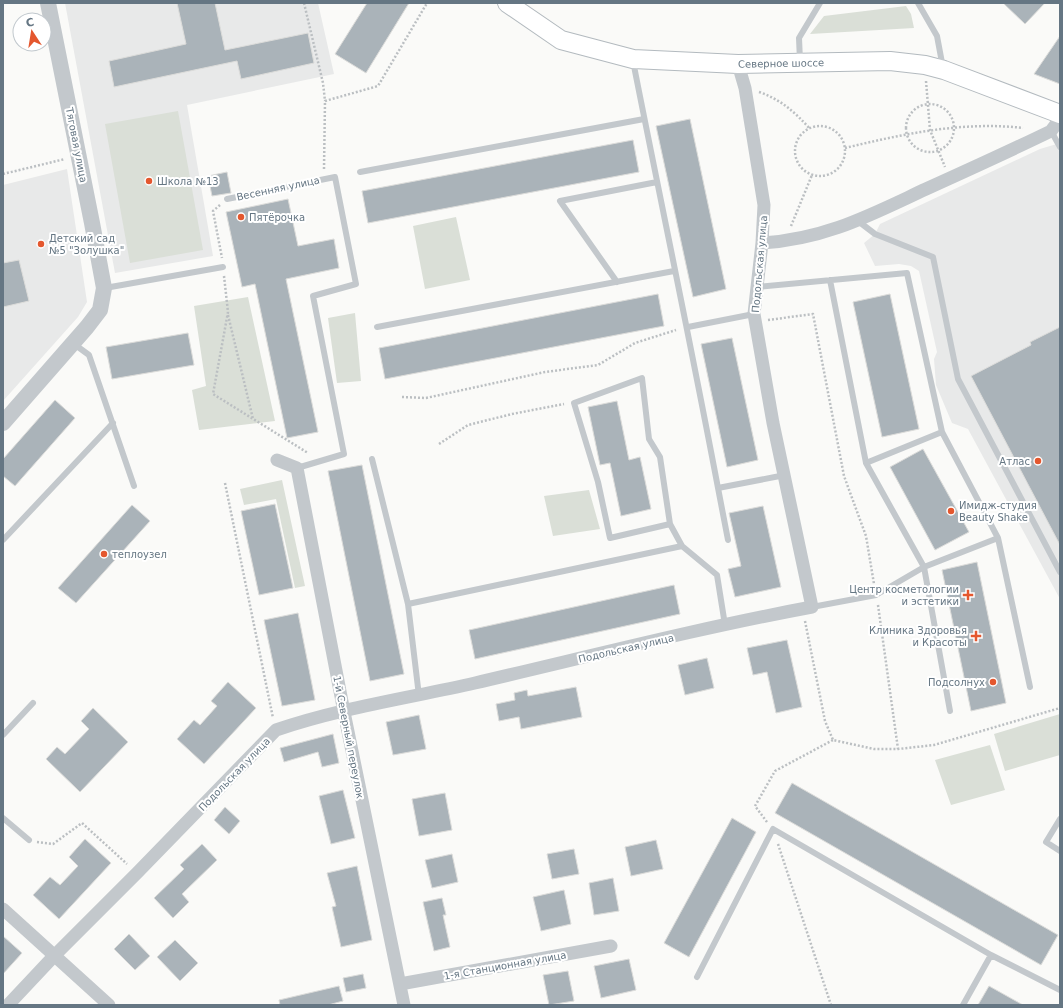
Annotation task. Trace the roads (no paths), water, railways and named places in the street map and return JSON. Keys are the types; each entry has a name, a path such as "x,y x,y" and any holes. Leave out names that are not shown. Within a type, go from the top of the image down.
{"main road":[{"name":"Северное шоссе","path":"507,3 561,40 633,59 738,64 890,61 925,65 944,70 1060,114"}],"street":[{"name":"Тяговая улица","path":"48,3 104,288"},
{"name":"Подольская улица","path":"8,1005 54,956 276,730 305,720 420,696 725,625 807,608 784,475 754,318 756,287 762,243 764,205 745,88 738,64"},
{"path":"762,243 785,242 820,234 858,221 1051,131 1060,119"},
{"path":"3,423 74,344 100,310 104,288"},
{"path":"277,460 297,468"},
{"name":"1-й Северный переулок","path":"297,468 344,712 404,1005"},
{"path":"3,908 109,1005"},
{"name":"1-я Станционная улица","path":"400,984 611,946"}],"lane":[{"path":"800,63 799,38 820,3"},
{"path":"918,3 937,36 944,70"},
{"path":"633,59 674,271 688,327 728,540"},
{"path":"360,172 644,119"},
{"path":"1051,131 1060,147"},
{"name":"Весенняя улица","path":"226,199 335,177 356,284 313,296 344,454 297,468"},
{"path":"617,282 560,201 657,182"},
{"path":"858,221 875,234 933,258 958,379 1060,572"},
{"path":"104,288 223,267"},
{"path":"378,327 674,271"},
{"path":"756,287 907,273 942,432 998,538 1030,687"},
{"path":"830,280 866,462 924,567 950,711"},
{"path":"688,327 754,318"},
{"path":"74,344 89,355 134,486"},
{"path":"670,524 610,538 598,482 574,403 642,378 649,439 660,457 670,524 682,546 717,575 725,625"},
{"path":"3,540 113,423"},
{"path":"866,462 942,432"},
{"path":"372,459 408,604 420,696"},
{"path":"718,488 784,475"},
{"path":"807,608 876,595 924,567 998,538"},
{"path":"408,604 682,546"},
{"path":"3,735 33,703"},
{"path":"3,818 29,840"},
{"path":"1060,819 1046,842 1060,851"},
{"path":"697,977 773,829 991,955 1060,990"},
{"path":"963,1005 991,955"}],"place":[{"name":"Школа №13","path":"149,181"},
{"name":"Пятёрочка","path":"241,217"},
{"name":"Детский сад №5 \"Золушка\"","path":"41,244"},
{"name":"Атлас","path":"1038,461"},
{"name":"Имидж-студия Beauty Shake","path":"951,511"},
{"name":"теплоузел","path":"104,554"},
{"name":"Центр косметологии и эстетики","path":"968,595"},
{"name":"Клиника Здоровья и Красоты","path":"976,636"},
{"name":"Подсолнух","path":"993,682"}]}
